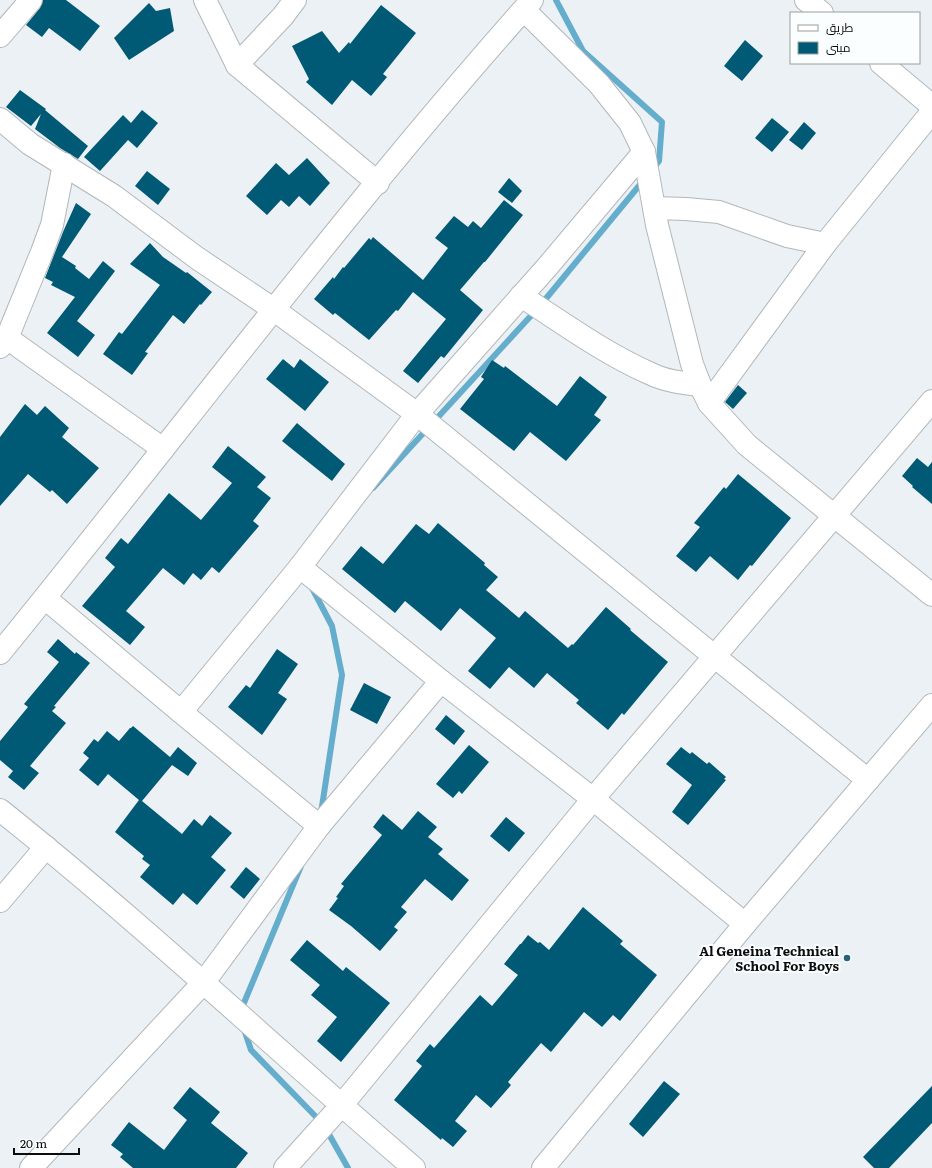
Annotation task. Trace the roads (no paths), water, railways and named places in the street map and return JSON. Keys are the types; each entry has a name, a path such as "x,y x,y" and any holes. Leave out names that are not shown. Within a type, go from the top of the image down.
{"street":[{"path":"0,36 31,0"},
{"path":"205,0 237,65 378,183"},
{"path":"237,65 283,16 295,0"},
{"path":"806,0 821,12"},
{"path":"0,654 274,309 399,156 528,5 599,84 630,123 644,152 654,208 690,356 704,394 747,444 932,596"},
{"path":"882,64 932,106"},
{"path":"704,394 932,112"},
{"path":"0,119 30,144 114,196 197,258 274,309 417,414 868,780"},
{"path":"181,712 300,567 417,414 521,296 644,152"},
{"path":"64,164 52,225 42,252 3,342 162,449"},
{"path":"654,208 719,212 787,236 825,244"},
{"path":"521,296 605,350 650,374 704,394"},
{"path":"285,1168 341,1106 593,799 932,401"},
{"path":"300,567 441,681 593,799 745,924"},
{"path":"45,598 319,826"},
{"path":"31,1168 204,982 319,826 441,681"},
{"path":"543,1168 745,924 932,705"},
{"path":"0,810 46,847 204,982 341,1106 414,1168"},
{"path":"0,902 46,847"}],"waterway":[{"path":"556,0 583,51 662,122 659,161 653,169"},
{"path":"373,488 539,307 643,181"},
{"path":"311,586 332,626 342,675 321,813"},
{"path":"241,1010 301,866"},
{"path":"244,1029 251,1050 321,1122"},
{"path":"326,1129 348,1168"}],"place":[{"name":"Al Geneina Technical School For Boys","path":"847,958"}]}
